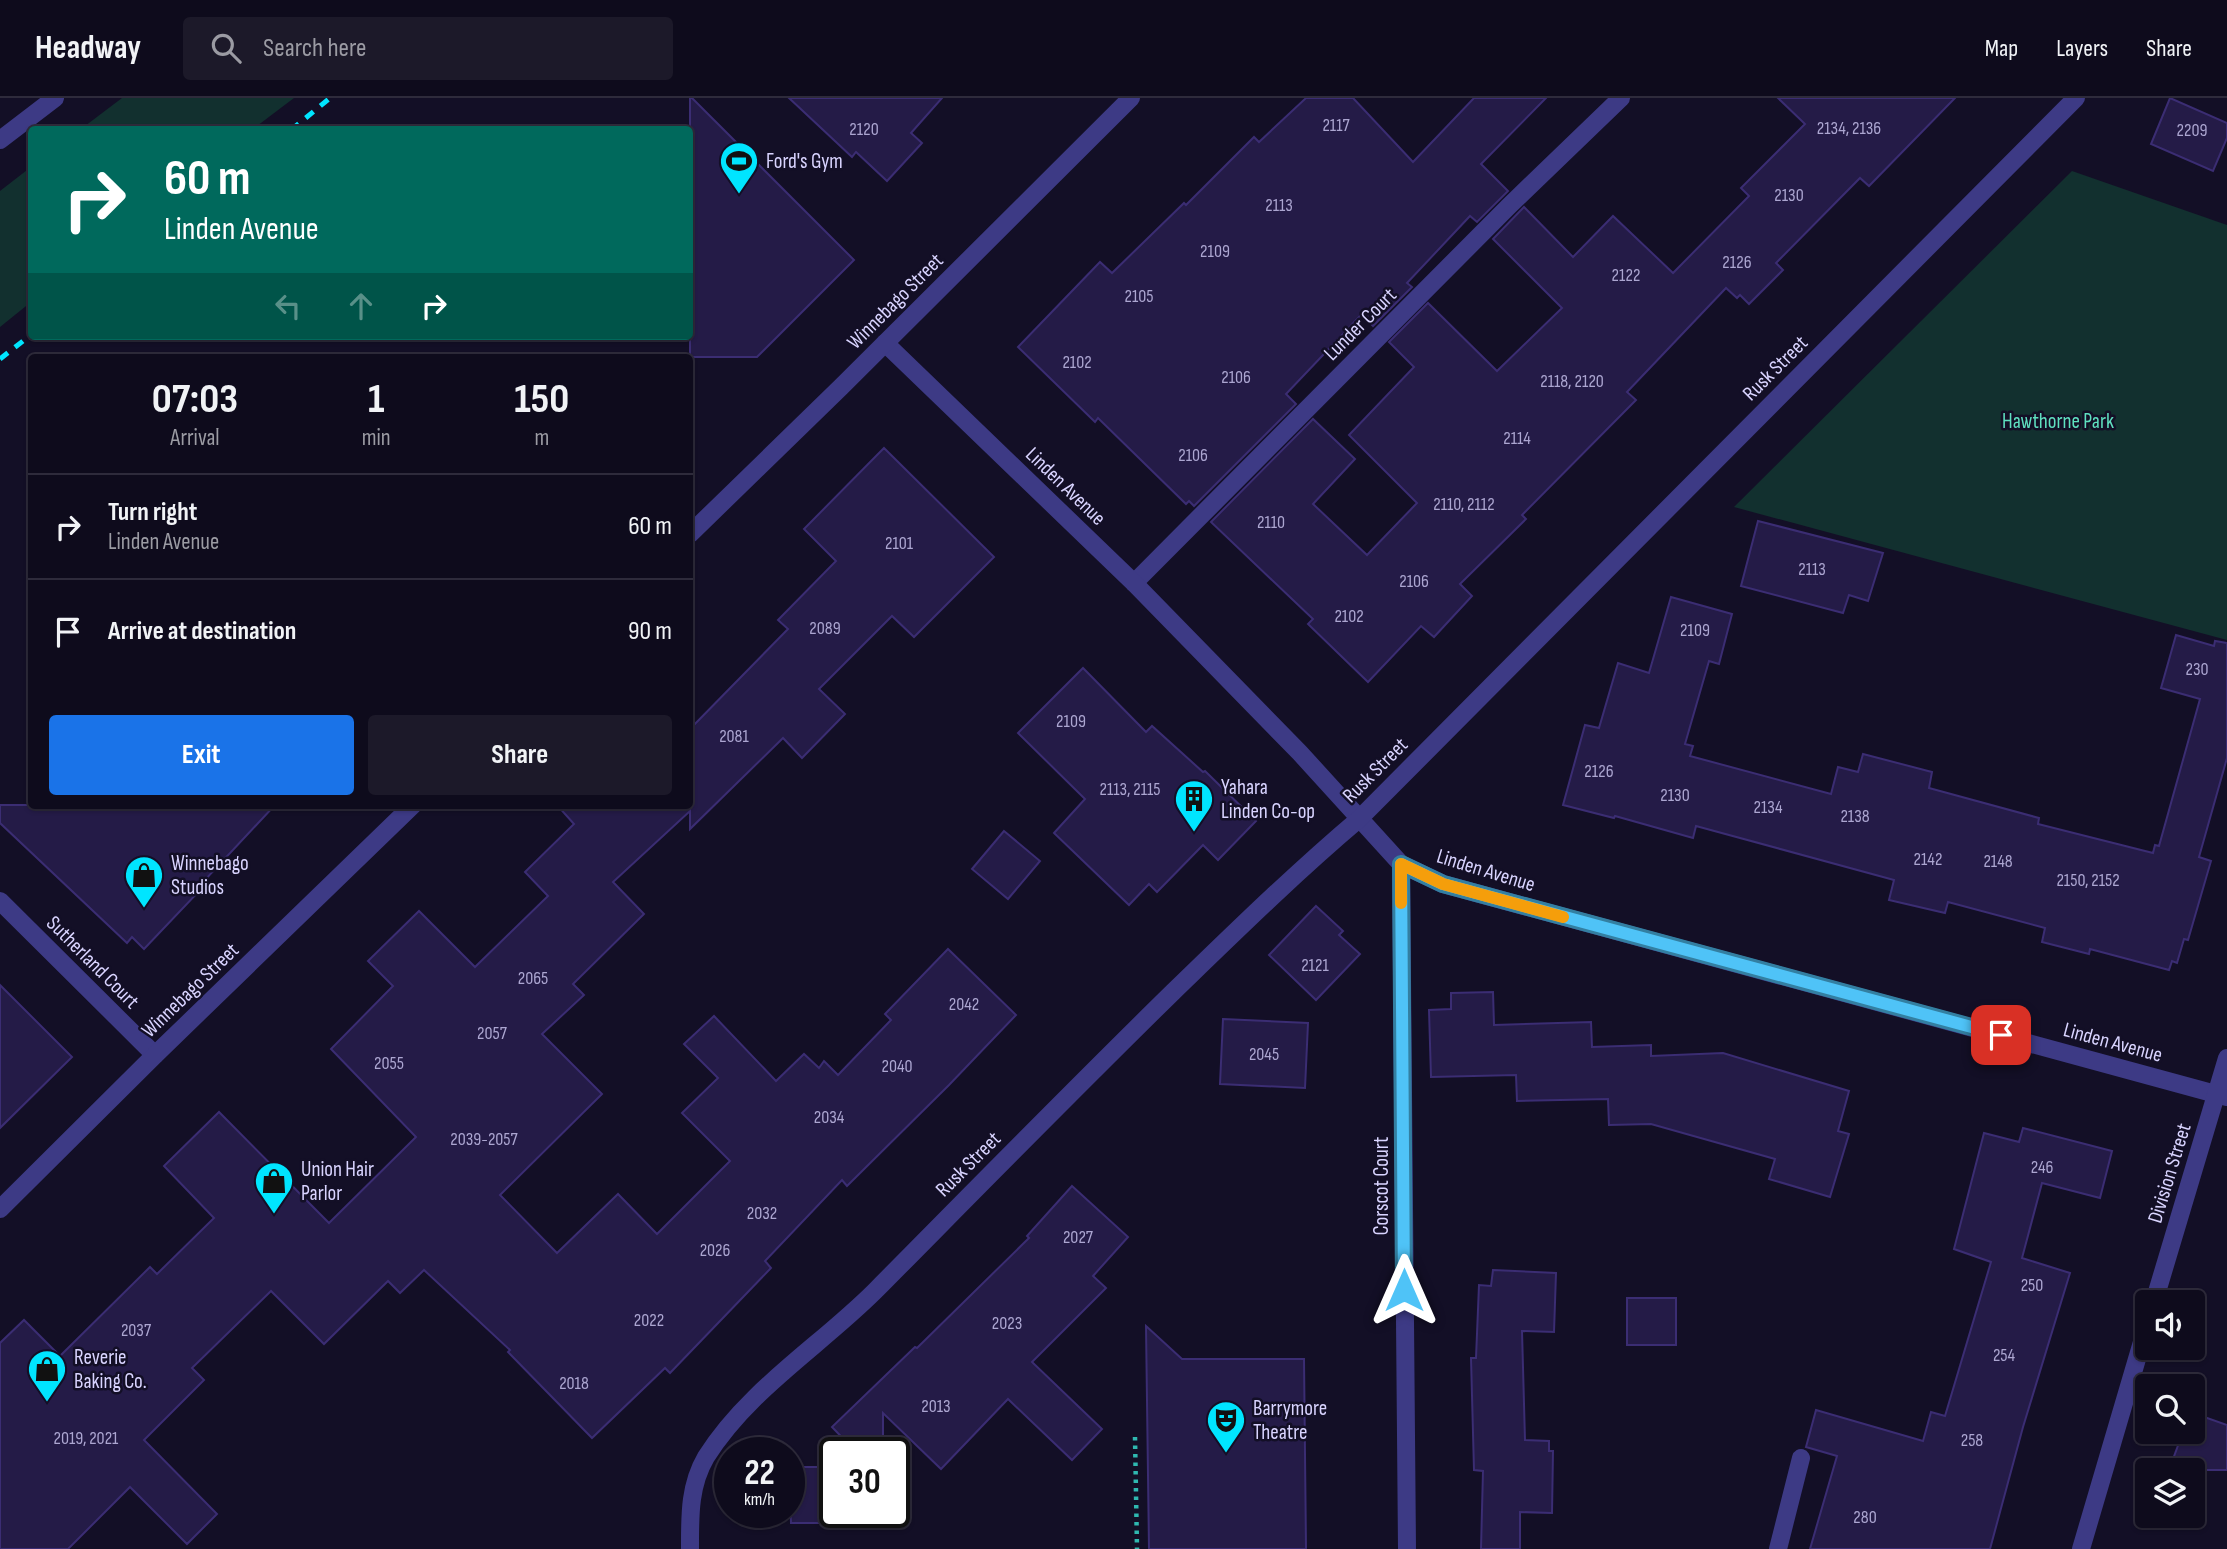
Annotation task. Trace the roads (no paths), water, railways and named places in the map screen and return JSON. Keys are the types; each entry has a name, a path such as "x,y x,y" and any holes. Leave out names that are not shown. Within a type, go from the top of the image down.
{"street":[{"path":"0,139 55,98"},
{"name":"Winnebago Street","path":"693,531 1131,98"},
{"name":"Lunder Court","path":"1134,583 1509,206 1621,98"},
{"name":"Rusk Street","path":"690,1549 690,1514 694,1483 706,1458 727,1428 756,1397 870,1295 1099,1064 1297,871 1359,819 2076,98"},
{"name":"Linden Avenue","path":"885,343 1134,583 1300,753 1401,864 1443,884 2222,1095"},
{"name":"Winnebago Street","path":"0,1209 409,809"},
{"name":"Corscot Court","path":"1401,864 1406,1549"},
{"name":"Sutherland Court","path":"0,901 155,1055"},
{"name":"Division Street","path":"2158,1290 2222,1095 2227,1058"},
{"path":"2081,1549 2137,1360"},
{"path":"1778,1549 1801,1458"}],"railway":[{"path":"296,126 330,98"},
{"path":"0,359 28,337"}],"place":[{"name":"Ford's Gym","path":"739,195"},
{"name":"Yahara Linden Co-op","path":"1194,833"},
{"name":"Winnebago Studios","path":"144,909"},
{"name":"Union Hair Parlor","path":"274,1215"},
{"name":"Reverie Baking Co.","path":"47,1403"},
{"name":"Barrymore Theatre","path":"1226,1454"}],"park label":[{"name":"Hawthorne Park","path":"2058,421"}]}
